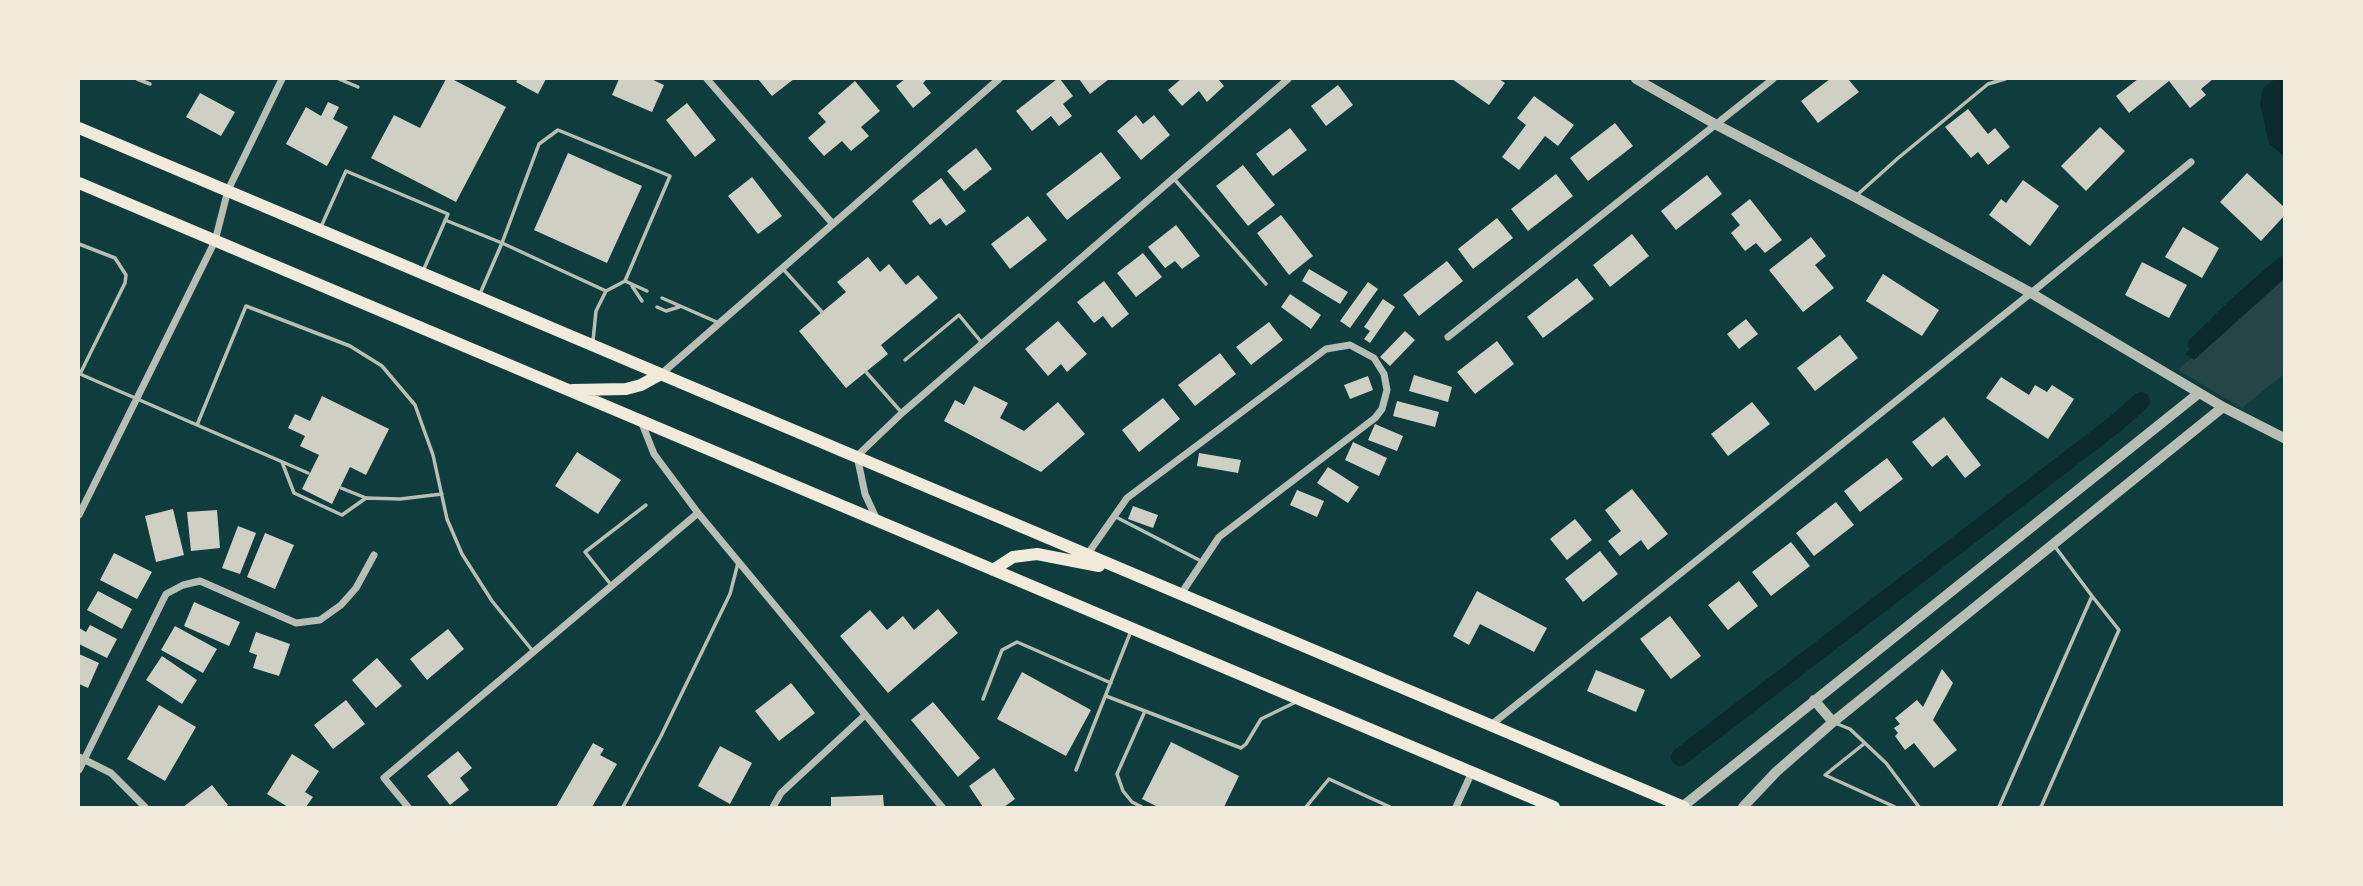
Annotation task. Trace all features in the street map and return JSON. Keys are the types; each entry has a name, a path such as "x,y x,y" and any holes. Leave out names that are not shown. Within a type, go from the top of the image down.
{"main road":[{"path":"79,128 1683,807"},
{"path":"79,183 1554,807"},
{"path":"567,391 626,389 641,385 659,375"},
{"path":"993,570 1013,557 1037,554 1121,569"}],"street":[{"path":"79,515 215,241 228,190 282,79"},
{"path":"707,79 832,223"},
{"path":"659,375 999,79"},
{"path":"877,521 864,494 857,456 902,413 1288,79"},
{"path":"1636,79 2031,293 2224,407 2284,438"},
{"path":"1448,337 1773,79"},
{"path":"1490,726 2191,162"},
{"path":"1087,555 1127,498 1325,349 1350,345 1374,358 1384,374 1387,390 1382,409 1375,418 1219,537 1181,594"},
{"path":"1683,807 2200,393"},
{"path":"1743,807 1776,772 1833,722 2224,407"},
{"path":"640,421 654,454 698,513 942,807"},
{"path":"408,807 384,778 698,513"},
{"path":"79,770 81,758 166,594 183,585 200,581 296,623 320,620 341,605 356,589 374,555"},
{"path":"1814,700 1833,722"},
{"path":"773,807 781,793 865,715"},
{"path":"81,758 111,773 145,807"},
{"path":"1457,807 1472,772"}],"lane":[{"path":"137,79 150,84"},
{"path":"339,79 358,88"},
{"path":"1855,197 1988,81 2005,79"},
{"path":"478,298 539,144 558,130 670,176 625,281 606,292 596,311 592,346"},
{"path":"320,230 346,171 448,214 422,273"},
{"path":"1173,178 1266,284"},
{"path":"445,220 502,243 606,292"},
{"path":"79,244 115,258 126,275 125,283 79,373 308,473"},
{"path":"782,267 822,312"},
{"path":"625,281 647,291"},
{"path":"631,284 642,301"},
{"path":"662,298 719,323"},
{"path":"197,425 246,306 350,346 382,366 415,405 433,455 447,519 461,554 492,601 534,652"},
{"path":"657,307 666,311 681,307"},
{"path":"905,360 959,316 983,344"},
{"path":"866,372 902,413"},
{"path":"282,462 294,493 342,515 366,498"},
{"path":"341,488 366,498 400,499 442,494"},
{"path":"612,586 585,552 646,505"},
{"path":"1114,516 1203,562"},
{"path":"2041,807 2119,629 2053,544"},
{"path":"623,807 661,736 730,593 739,561"},
{"path":"1999,807 2092,596"},
{"path":"1076,770 1132,629"},
{"path":"983,699 1003,650 1017,642 1111,683"},
{"path":"1106,695 1241,748 1261,719 1301,700"},
{"path":"1142,807 1132,802 1123,791 1117,774 1145,711"},
{"path":"1833,722 1843,725 1886,763 1919,807"},
{"path":"1865,743 1825,775 1895,807"},
{"path":"1306,807 1329,779 1390,807"}],"shaded area":[{"path":"2275,79 2284,79 2284,156 2269,144 2260,104 2263,88"},
{"path":"2284,266 2284,279 2194,360 2185,354"},
{"path":"2284,274 2284,374 2242,408 2178,370"}],"building":[{"path":"446,79 452,79 506,107 456,202 371,158 394,115 420,128"},
{"path":"518,79 546,79 538,94 516,82"},
{"path":"619,79 651,79 664,85 652,112 612,95"},
{"path":"758,79 794,79 772,96"},
{"path":"905,79 927,79 923,83 931,93 913,108 896,86"},
{"path":"1060,79 1073,96 1063,104 1072,116 1059,126 1051,116 1032,131 1016,111"},
{"path":"1079,79 1109,79 1090,94"},
{"path":"1181,79 1218,79 1224,86 1207,102 1199,91 1182,106 1168,90"},
{"path":"1452,79 1499,79 1505,83 1489,105"},
{"path":"1830,79 1848,79 1859,92 1818,123 1801,101"},
{"path":"2138,79 2213,79 2201,89 2206,95 2190,108 2169,81 2129,113 2116,96"},
{"path":"855,81 880,111 861,127 869,136 851,151 842,141 824,156 808,138 826,122 818,113"},
{"path":"1338,85 1353,105 1326,126 1311,106"},
{"path":"200,93 235,112 221,136 186,117"},
{"path":"1534,96 1574,125 1558,146 1545,136 1519,170 1502,157 1526,125 1517,118"},
{"path":"328,102 339,107 333,119 348,127 327,166 286,144 306,107 321,116"},
{"path":"687,103 716,140 695,157 666,120"},
{"path":"1968,109 1988,134 1995,128 2010,147 1988,165 1978,152 1971,158 1945,127"},
{"path":"1136,115 1143,124 1154,115 1170,135 1141,160 1117,131"},
{"path":"1615,123 1633,146 1588,181 1570,158"},
{"path":"2100,127 2125,151 2086,191 2061,166"},
{"path":"1290,128 1307,150 1273,176 1256,154"},
{"path":"976,148 992,169 964,191 947,171"},
{"path":"1101,152 1121,178 1067,220 1046,194"},
{"path":"568,153 642,186 607,263 534,230"},
{"path":"1243,165 1275,205 1248,226 1216,186"},
{"path":"2247,173 2284,207 2284,216 2261,241 2220,202"},
{"path":"1556,174 1573,196 1528,231 1511,209"},
{"path":"1707,175 1722,194 1676,230 1661,211"},
{"path":"752,177 782,216 758,234 728,196"},
{"path":"941,178 966,211 946,226 940,218 930,225 912,201"},
{"path":"2023,180 2059,206 2030,246 1989,215 2001,199 2006,203"},
{"path":"1750,199 1782,240 1765,253 1756,243 1745,251 1731,233 1740,225 1731,214"},
{"path":"1281,215 1313,256 1289,275 1257,233"},
{"path":"1028,216 1047,240 1010,269 991,244"},
{"path":"1497,218 1513,238 1473,269 1458,249"},
{"path":"1176,225 1200,256 1182,269 1175,261 1165,268 1148,247"},
{"path":"2183,227 2219,248 2202,278 2165,257"},
{"path":"1632,234 1649,256 1610,287 1593,265"},
{"path":"1811,237 1826,256 1815,265 1834,288 1803,312 1769,270"},
{"path":"1143,253 1162,277 1136,297 1117,273"},
{"path":"868,257 880,272 889,264 906,285 918,275 938,298 881,345 888,354 846,388 799,331 846,292 837,282"},
{"path":"1447,261 1463,281 1419,316 1403,295"},
{"path":"2142,262 2187,285 2169,318 2125,295"},
{"path":"1309,269 1348,292 1340,304 1302,281"},
{"path":"1883,274 1939,310 1922,336 1866,301"},
{"path":"1577,278 1594,299 1543,338 1527,317"},
{"path":"1104,281 1129,314 1112,328 1103,316 1094,323 1077,302"},
{"path":"1368,282 1378,289 1350,328 1340,321"},
{"path":"1290,294 1321,315 1311,329 1281,307"},
{"path":"1383,299 1395,307 1370,343 1364,339 1370,331 1364,327"},
{"path":"1746,319 1758,334 1739,349 1727,334"},
{"path":"1058,321 1087,354 1067,372 1061,364 1048,376 1025,349"},
{"path":"1269,322 1283,340 1251,365 1236,347"},
{"path":"1405,331 1415,340 1390,366 1380,357"},
{"path":"1840,335 1858,358 1815,391 1797,368"},
{"path":"1497,341 1514,364 1475,394 1457,372"},
{"path":"1220,353 1236,374 1195,406 1178,385"},
{"path":"1414,375 1452,387 1448,402 1409,391"},
{"path":"1368,376 1373,390 1350,399 1344,385"},
{"path":"2001,377 2029,395 2035,385 2047,392 2052,385 2074,399 2048,439 1986,398"},
{"path":"974,386 1008,403 1000,418 1024,431 1058,402 1085,434 1041,472 944,421 955,400 964,405"},
{"path":"322,396 389,429 366,475 350,467 332,504 302,489 319,455 300,446 305,436 288,428 295,414 310,421"},
{"path":"1163,398 1180,419 1139,452 1122,430"},
{"path":"1397,401 1439,412 1435,427 1393,416"},
{"path":"1752,402 1770,424 1728,456 1711,434"},
{"path":"1944,417 1981,465 1965,478 1947,455 1932,467 1912,442"},
{"path":"1375,424 1403,436 1397,451 1368,440"},
{"path":"1353,442 1387,458 1379,476 1345,460"},
{"path":"577,452 621,480 598,514 555,486"},
{"path":"1199,453 1241,460 1238,473 1197,466"},
{"path":"1887,458 1903,479 1860,512 1844,491"},
{"path":"1328,467 1359,487 1348,503 1317,483"},
{"path":"1632,489 1668,534 1648,550 1641,540 1620,556 1608,541 1621,531 1605,510"},
{"path":"1297,490 1324,501 1317,517 1290,505"},
{"path":"1836,502 1854,525 1814,556 1796,533"},
{"path":"1133,506 1158,515 1153,528 1128,519"},
{"path":"173,509 184,555 156,562 145,516"},
{"path":"217,510 220,548 191,551 187,512"},
{"path":"1575,519 1592,540 1567,560 1550,539"},
{"path":"238,526 256,533 240,574 222,568"},
{"path":"265,533 294,545 275,589 247,577"},
{"path":"1791,542 1810,566 1771,596 1752,572"},
{"path":"1600,551 1618,574 1583,602 1565,579"},
{"path":"114,553 152,572 137,599 100,580"},
{"path":"1739,581 1758,606 1728,630 1708,605"},
{"path":"98,591 132,609 122,629 87,610"},
{"path":"1477,591 1547,628 1534,652 1480,624 1469,645 1453,636"},
{"path":"194,602 240,622 229,646 184,626"},
{"path":"938,609 958,633 888,693 840,636 870,610 887,630 903,616 914,630"},
{"path":"1670,616 1701,656 1671,679 1640,639"},
{"path":"90,625 117,639 107,658 79,644 79,628 86,632"},
{"path":"175,626 217,649 203,673 161,650"},
{"path":"448,629 464,649 427,680 410,659"},
{"path":"256,632 290,644 279,676 253,668 257,655 249,652"},
{"path":"79,654 99,663 88,688 79,684"},
{"path":"162,656 197,680 182,704 146,680"},
{"path":"377,658 402,686 376,708 352,680"},
{"path":"1942,669 1953,683 1933,720 1957,750 1934,768 1914,743 1905,750 1895,736 1898,733 1894,728 1900,724 1895,718 1917,700 1923,707"},
{"path":"1596,670 1645,690 1636,712 1587,691"},
{"path":"1022,672 1091,710 1066,756 997,719"},
{"path":"791,683 815,713 779,741 755,711"},
{"path":"346,700 365,724 333,749 314,725"},
{"path":"933,702 980,758 958,777 911,720"},
{"path":"159,705 196,727 165,781 127,759"},
{"path":"1171,742 1239,776 1224,807 1158,807 1142,799"},
{"path":"593,743 604,749 600,755 617,764 592,807 556,807"},
{"path":"720,746 752,763 730,804 698,786"},
{"path":"458,751 472,768 460,778 469,790 450,805 427,776"},
{"path":"292,754 319,771 305,792 313,797 306,807 288,807 267,794"},
{"path":"994,768 1015,799 1004,807 983,807 969,786"},
{"path":"212,785 228,805 183,807"},
{"path":"883,795 884,807 831,807 831,797"}],"waterway":[{"path":"2197,345 2284,265"},
{"path":"1680,757 2114,425 2141,401"}]}
